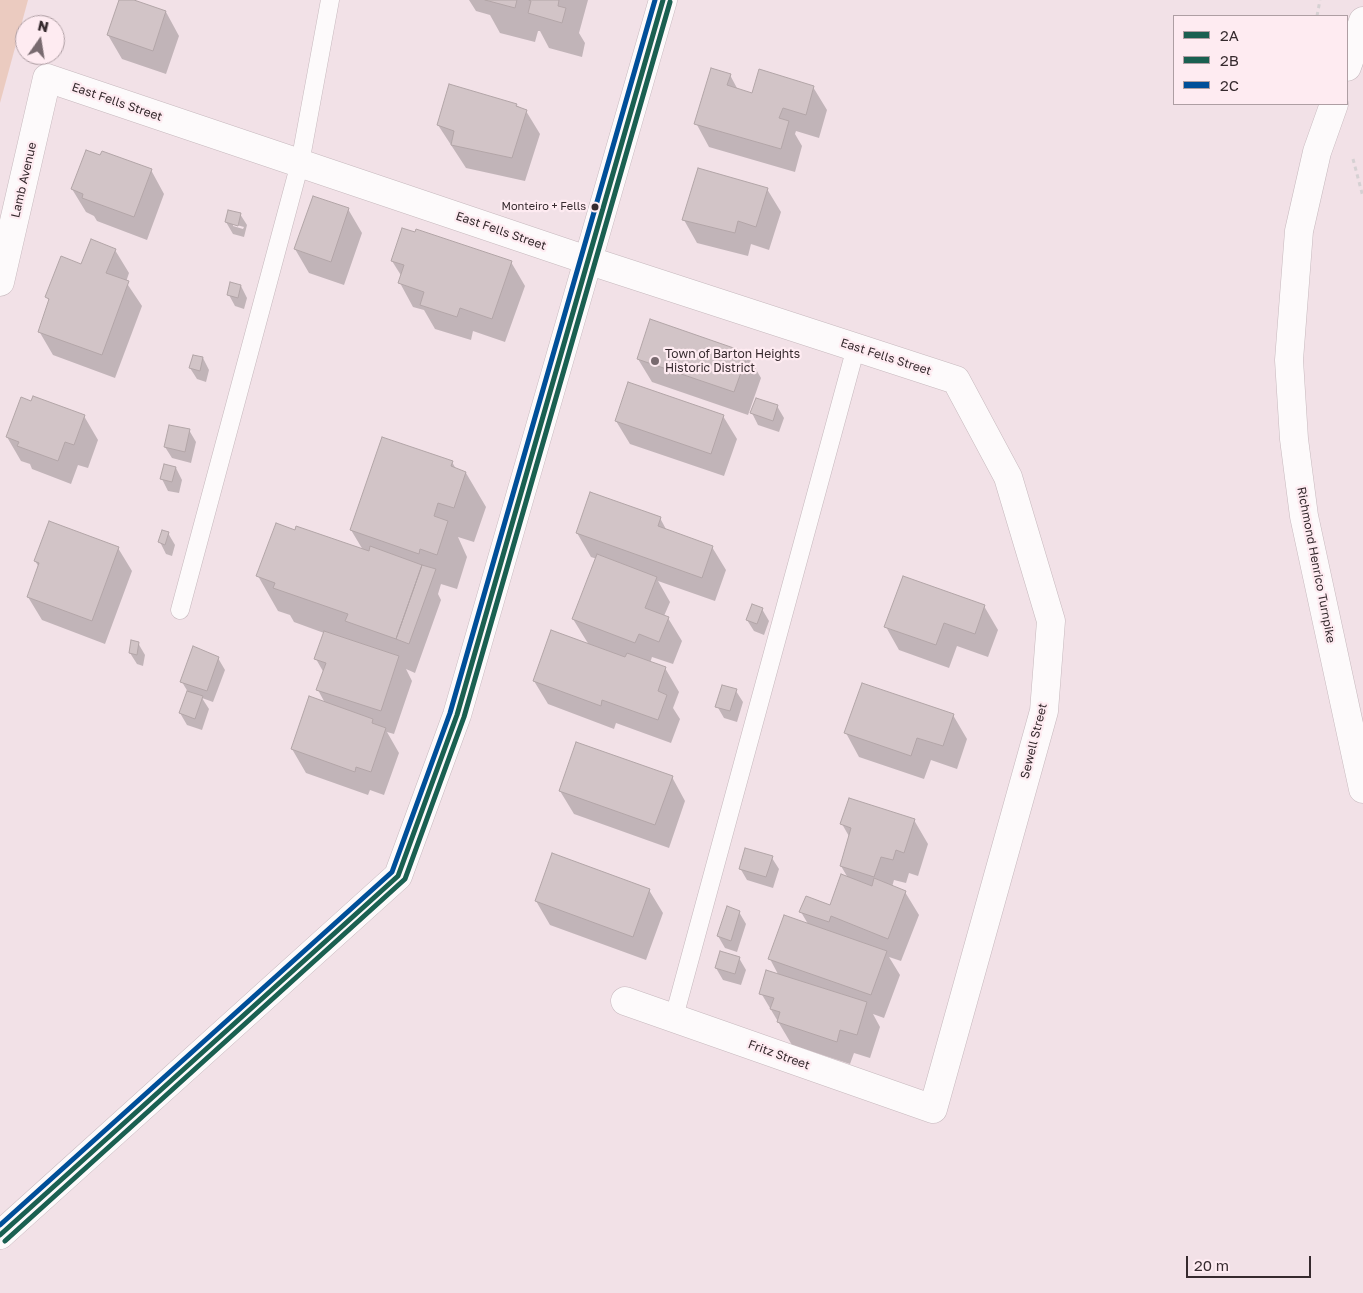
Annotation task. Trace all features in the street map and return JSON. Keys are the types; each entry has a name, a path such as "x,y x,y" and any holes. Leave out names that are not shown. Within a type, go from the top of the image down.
{"street":[{"path":"0,1235 398,876 457,715 663,0"},
{"path":"1348,64 1363,22"},
{"name":"East Fells Street","path":"47,78 587,260 956,380"},
{"name":"Lamb Avenue","path":"0,282 47,78"},
{"name":"Richmond Henrico Turnpike","path":"1334,105 1317,152 1298,231 1289,360 1294,439 1304,516 1363,789"},
{"name":"Sewell Street","path":"933,1109 1044,710 1051,621 1008,477 956,380"},
{"name":"Fritz Street","path":"625,1001 933,1109"}],"lane":[{"path":"180,610 300,163 330,0"},
{"path":"674,1017 856,347"}],"path":[{"path":"1317,15 1320,0"}],"shaded area":[{"path":"0,0 28,0 24,15 15,15 15,48 0,103"}],"building":[{"path":"119,0 134,0 166,11 153,51 107,35"},
{"path":"485,0 517,0 515,8"},
{"path":"529,0 559,0 558,6 566,8 562,23 528,13 531,1"},
{"path":"711,68 731,74 727,85 752,93 759,69 814,86 806,115 783,108 779,118 789,121 781,149 694,124"},
{"path":"449,84 517,104 516,106 527,110 512,158 451,145 454,131 437,125"},
{"path":"86,150 100,155 102,151 152,169 134,217 82,198 83,194 71,189"},
{"path":"698,168 768,188 756,227 738,221 735,233 682,220"},
{"path":"313,196 349,208 331,262 294,249"},
{"path":"228,210 241,213 238,226 225,222"},
{"path":"402,228 415,232 416,229 512,261 492,319 460,308 457,317 420,305 424,292 398,283 404,265 391,261"},
{"path":"91,239 116,249 106,273 129,281 102,355 38,332 49,299 45,297 61,256 81,264"},
{"path":"230,282 241,285 238,298 227,295"},
{"path":"650,319 748,353 734,392 637,359"},
{"path":"193,355 203,357 200,371 189,368"},
{"path":"628,382 724,415 711,454 615,421"},
{"path":"33,396 85,415 74,445 65,442 58,461 17,446 19,442 6,437 21,397 31,401"},
{"path":"756,398 778,405 773,421 750,413"},
{"path":"169,425 190,429 185,452 164,447"},
{"path":"382,437 453,461 451,466 466,472 454,508 438,503 434,516 448,521 437,555 420,549 419,554 350,530"},
{"path":"164,464 176,467 172,482 160,479"},
{"path":"590,492 661,517 658,526 713,546 702,578 576,533"},
{"path":"49,521 119,547 92,621 27,597 39,563 34,561"},
{"path":"276,523 295,530 296,526 369,551 370,546 422,565 396,639 345,621 348,614 273,588 275,583 256,576"},
{"path":"162,530 169,532 165,545 158,542"},
{"path":"597,554 657,577 645,608 669,617 659,642 639,634 635,643 572,619"},
{"path":"422,565 436,569 409,644 396,639"},
{"path":"903,576 985,605 975,634 944,623 936,645 884,627"},
{"path":"752,604 763,608 757,624 746,620"},
{"path":"551,630 625,657 627,653 666,667 658,691 667,695 658,720 602,700 601,706 533,681"},
{"path":"324,631 399,656 381,711 316,690 326,663 314,659"},
{"path":"131,640 139,642 137,655 129,653"},
{"path":"193,646 219,657 207,691 180,682"},
{"path":"862,683 954,714 943,746 917,738 911,756 844,733"},
{"path":"722,685 737,689 730,711 715,707"},
{"path":"187,691 203,696 195,719 179,713"},
{"path":"309,696 373,719 372,723 386,728 371,772 356,767 355,772 291,749"},
{"path":"576,742 673,776 655,825 559,791"},
{"path":"849,798 915,819 904,853 896,850 893,860 881,857 874,877 840,866 851,828 840,824"},
{"path":"745,848 773,856 766,877 739,869"},
{"path":"552,853 650,889 633,937 535,901"},
{"path":"841,874 872,886 874,878 906,891 888,939 831,916 829,922 799,912 806,896 830,905"},
{"path":"727,906 740,911 731,941 717,936"},
{"path":"784,915 887,951 871,995 768,959"},
{"path":"720,951 740,957 735,974 715,968"},
{"path":"766,970 867,1002 857,1035 840,1030 837,1042 777,1022 780,1012 770,1009 774,998 759,994"}],"transit line":[{"name":"2C","path":"0,1225 392,872 450,713 655,0"},
{"name":"2A","path":"0,1235 398,876 457,715 663,0"},
{"name":"2B","path":"5,1241 405,879 464,717 670,2"}],"place":[{"name":"Monteiro + Fells","path":"595,207"},
{"name":"Town of Barton Heights Historic District","path":"655,361"}]}
